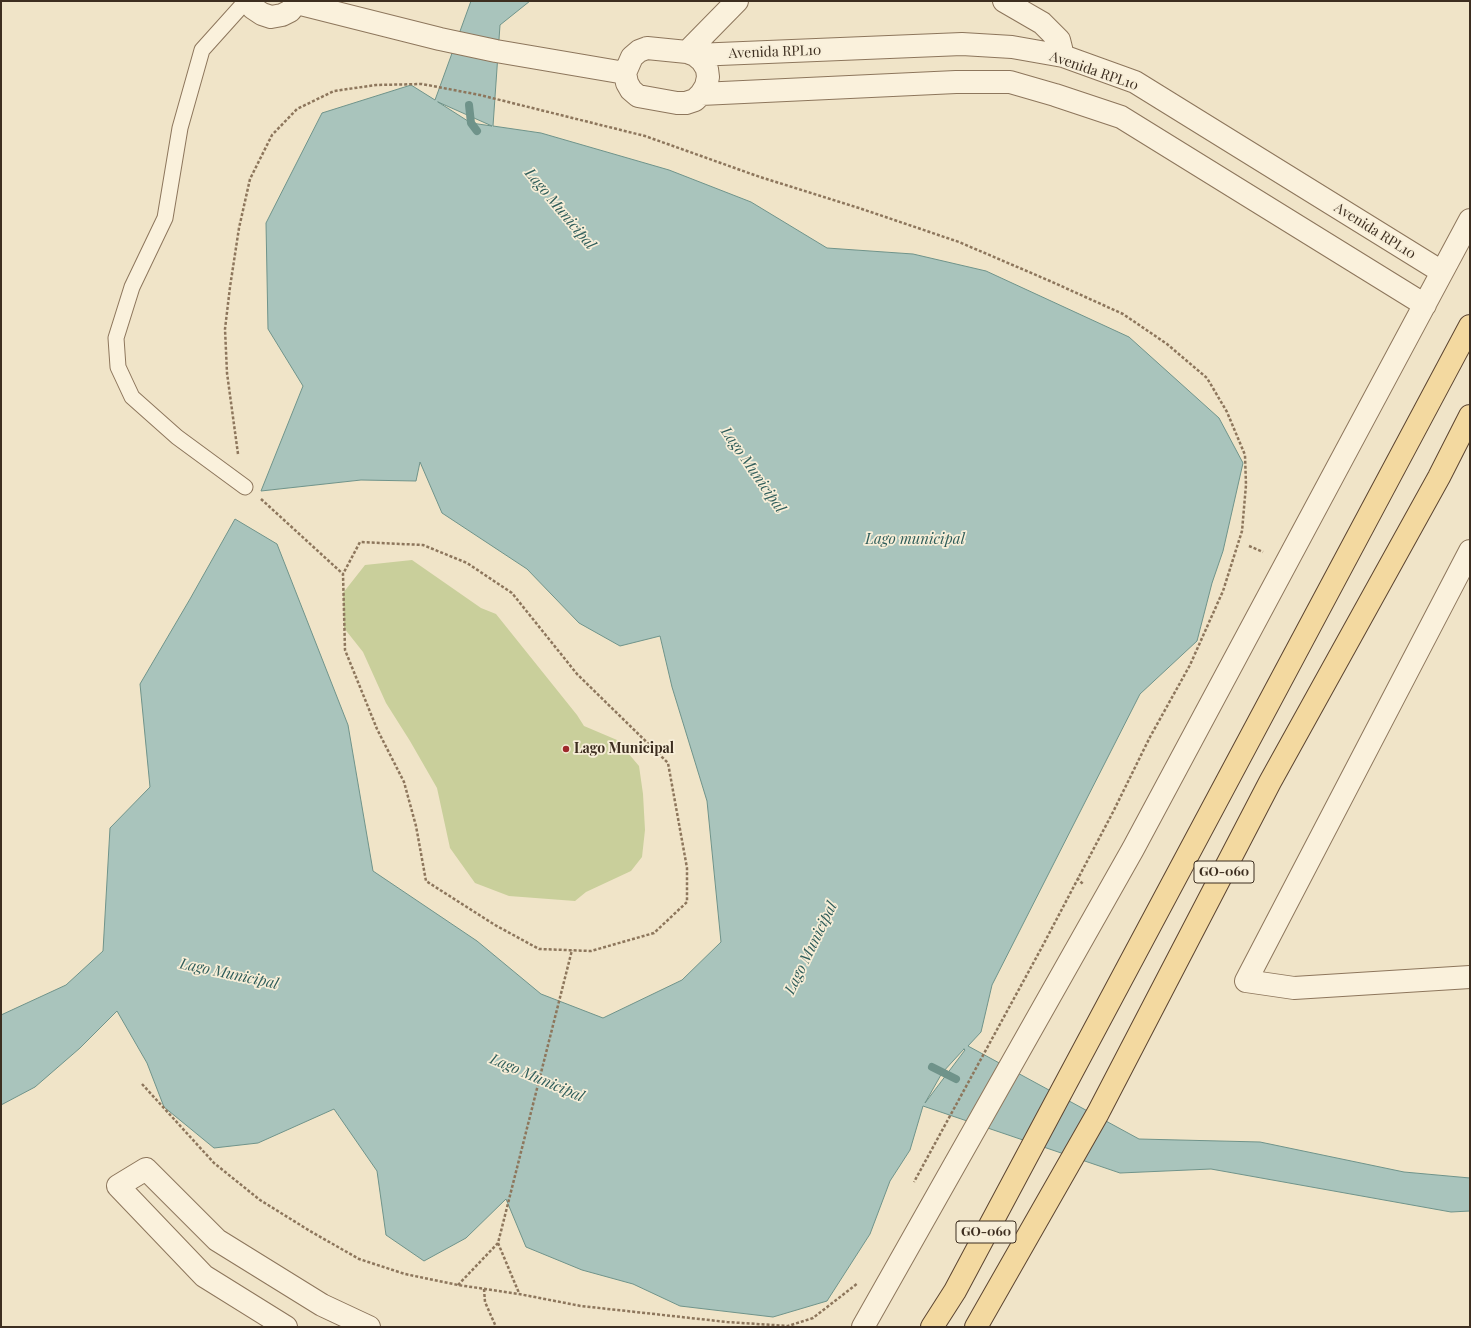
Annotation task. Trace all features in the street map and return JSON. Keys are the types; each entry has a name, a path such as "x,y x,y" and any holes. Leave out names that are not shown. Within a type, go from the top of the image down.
{"main road":[{"name":"GO-060","path":"932,1327 955,1291 1470,326"},
{"name":"GO-060","path":"976,1327 1098,1113 1270,782 1439,477 1470,416"}],"street":[{"path":"247,1 253,8 262,14 271,17 282,15 290,11 298,2 440,39 496,51 625,73"},
{"path":"691,53 737,1"},
{"path":"1004,1 1042,23 1059,40 1063,56"},
{"name":"Avenida RPL10","path":"691,53 962,44 1012,47 1063,56 1135,82 1442,272"},
{"path":"647,48 691,53 702,61 707,69 706,86 701,94 694,100 686,103 677,103 638,96 629,86 625,73 632,57 639,51 647,48"},
{"path":"701,94 956,82 1010,82 1056,95 1121,117 1425,305"},
{"path":"863,1327 1133,849 1470,220"},
{"path":"1470,551 1246,980 1294,988 1470,976"},
{"path":"286,1327 204,1276 118,1186 146,1170 217,1240 322,1305 369,1327"}],"lane":[{"path":"245,487 177,436 132,397 118,367 116,338 132,287 165,218 180,128 202,50 247,1"}],"path":[{"path":"245,487 240,466 227,373 225,329 237,243 250,179 272,135 297,108 334,91 376,85 422,84 480,95 645,136 760,177 859,208 959,242 1123,314 1167,344 1207,378 1227,412 1244,455 1246,485 1242,531 1223,591 1190,665 1150,737 1113,812 1042,947 975,1067 913,1183"},
{"path":"261,500 342,574"},
{"path":"360,542 423,545 468,563 512,593 577,674 668,763 687,868 687,902 654,933 591,951 539,949 496,925 426,881 416,826 404,782 377,729 345,650 342,574 360,542"},
{"path":"458,1285 498,1243 572,950"},
{"path":"142,1084 214,1163 260,1200 359,1259 405,1274 458,1285 520,1294 582,1306 728,1322 788,1326 813,1318 857,1284 861,1277"},
{"path":"498,1243 520,1294"},
{"path":"484,1289 486,1302 496,1327"}],"green space":[{"path":"412,560 481,608 496,614 577,715 584,726 617,740 639,766 643,794 645,830 642,857 631,871 586,892 575,901 509,896 475,883 450,848 437,788 386,703 363,652 344,628 343,593 365,565"}],"water":[{"name":"Lago municipal","path":"471,1 530,1 500,25 493,126 541,133 669,170 751,202 827,248 913,254 986,271 1129,337 1219,418 1243,463 1223,551 1212,583 1197,641 1140,694 992,985 981,1032 968,1046 1139,1139 1260,1142 1404,1172 1470,1178 1470,1211 1451,1212 1211,1169 1120,1173 923,1106 910,1150 890,1181 870,1234 827,1301 773,1317 680,1306 633,1284 582,1270 526,1247 506,1199 466,1238 424,1261 386,1235 377,1171 334,1109 258,1143 214,1148 164,1107 147,1063 117,1011 80,1048 35,1087 1,1105 1,1015 66,985 103,951 110,828 150,787 140,684 235,519 277,544 348,725 373,871 477,941 541,994 603,1018 682,980 721,942 707,801 672,687 660,636 620,646 579,623 527,569 442,513 420,462 416,481 361,480 261,491 303,386 268,329 266,223 322,113 411,85 435,100","holes":["438,102 492,126 471,123","964,1049 965,1050 925,1103 942,1073"]}],"waterway":[{"path":"469,105 471,123 477,131"},
{"path":"932,1067 956,1079"}],"place":[{"name":"Lago Municipal","path":"566,749"}]}
